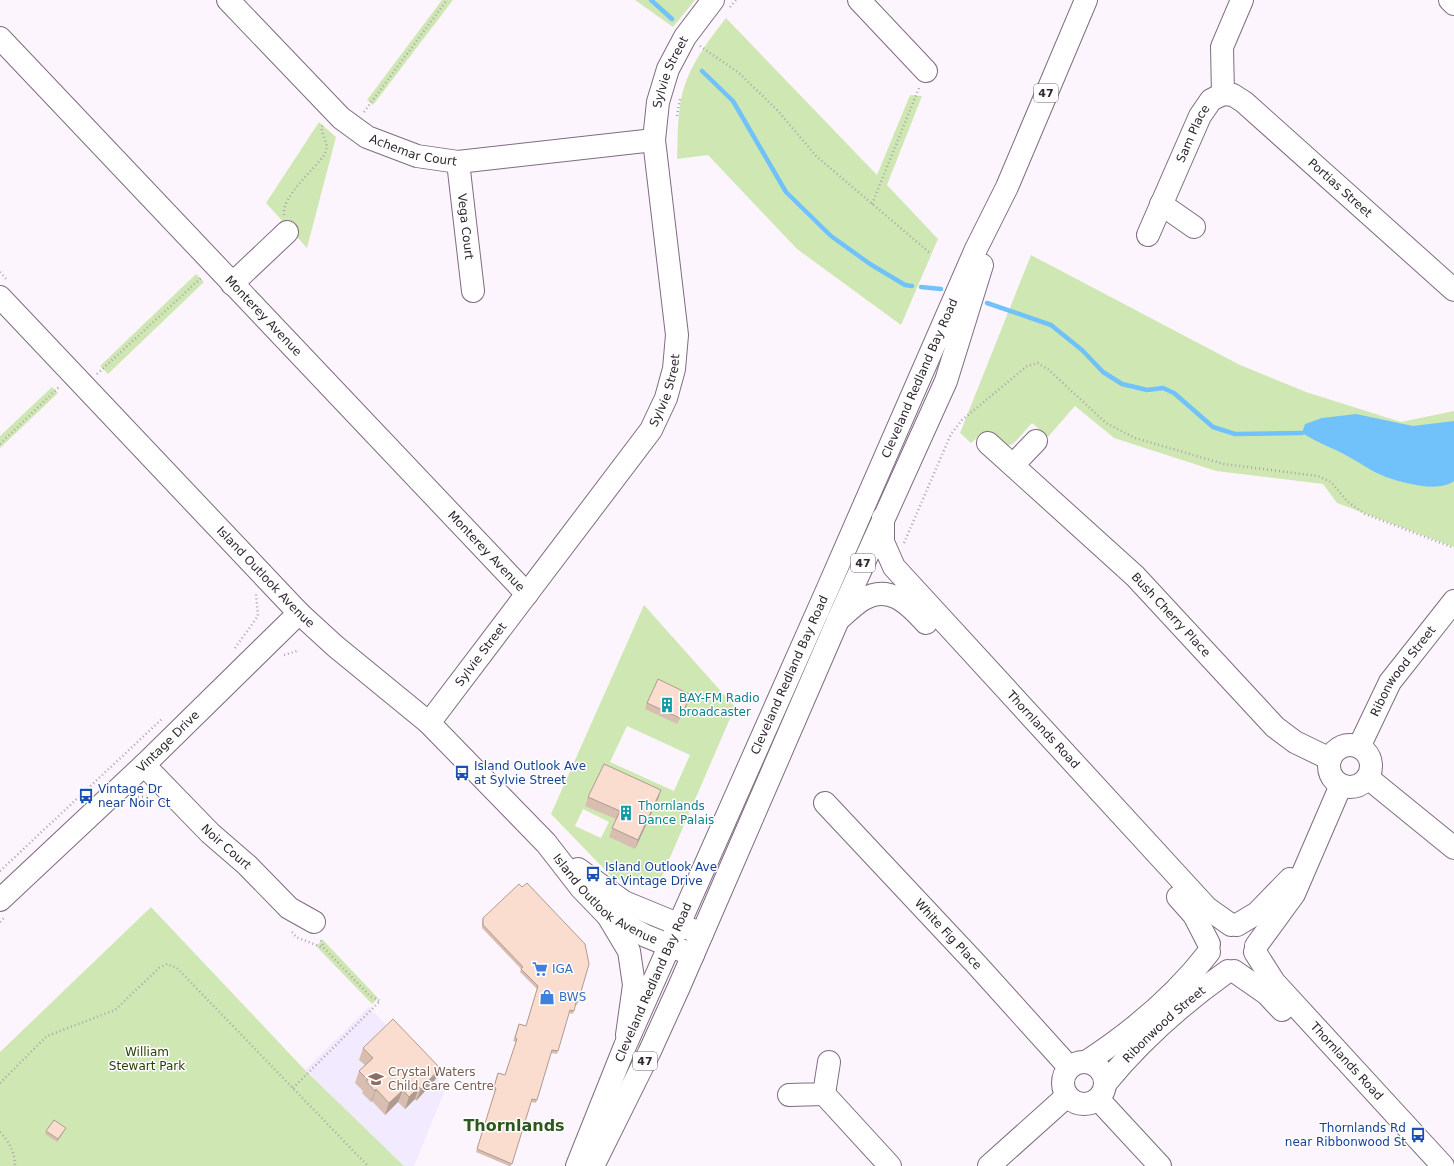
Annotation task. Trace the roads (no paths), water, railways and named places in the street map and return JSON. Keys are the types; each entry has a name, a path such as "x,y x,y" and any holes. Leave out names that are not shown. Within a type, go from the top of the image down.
{"main road":[{"name":"Achemar Court","path":"228,0 341,118 367,137 417,156 458,162 654,140"},
{"path":"859,0 926,71"},
{"name":"Cleveland Redland Bay Road","path":"576,1166 625,1046 874,484 976,249 1007,187 1086,0"},
{"name":"Sam Place","path":"1148,234 1200,116 1211,100 1223,94 1222,47 1242,0"},
{"path":"1450,0 1454,4"},
{"name":"Sylvie Street","path":"429,723 651,430 666,398 674,369 677,335 654,140 658,102 668,69 696,44 720,6"},
{"name":"Monterey Avenue","path":"0,38 527,594"},
{"name":"Portias Street","path":"1223,94 1233,95 1244,102 1454,290"},
{"name":"Vega Court","path":"458,162 473,291"},
{"name":"Cleveland Redland Bay Road","path":"593,1166 649,1053 883,518 946,381 1007,187"},
{"path":"1161,204 1194,227"},
{"path":"232,284 287,232"},
{"name":"Island Outlook Avenue","path":"5,290 90,374 270,582 299,613 335,646 429,723 546,843 581,888 608,916 646,936 693,955"},
{"path":"874,484 903,436 927,379 934,374 946,381"},
{"path":"1013,465 1036,441"},
{"name":"Bush Cherry Place","path":"988,442 1136,576 1274,727 1294,742 1330,759"},
{"name":"Thornlands Road","path":"883,518 883,542 894,567 1207,908 1234,925 1246,929 1253,937 1255,949 1274,982 1443,1166"},
{"name":"Thornlands Road","path":"838,620 863,599 879,594 896,595 910,606 1194,915 1216,964 1231,971 1267,994 1425,1166"},
{"name":"Ribonwood Street","path":"1359,747 1390,682 1454,601"},
{"name":"Vintage Drive","path":"0,900 144,765 299,613"},
{"path":"1353,745 1359,747 1369,757 1371,772 1368,778 1356,786 1341,785 1332,777 1329,765 1330,759 1339,748 1353,745"},
{"name":"Noir Court","path":"144,765 210,833 247,865 289,908 314,922"},
{"path":"1368,778 1454,848"},
{"path":"1231,971 1244,968 1252,961 1255,949 1294,894 1341,785"},
{"name":"White Fig Place","path":"826,803 977,965 1078,1065"},
{"name":"Island Outlook Avenue","path":"546,843 624,902 702,934"},
{"path":"1209,948 1214,934 1221,927 1234,925 1257,913 1281,890 1310,857"},
{"path":"608,916 628,951 634,985 625,1046"},
{"name":"Ribonwood Street","path":"1078,1065 1119,1040 1191,975 1209,948"},
{"name":"Ribonwood Street","path":"1101,1092 1130,1054 1201,990 1231,971"},
{"path":"824,1094 829,1062"},
{"path":"1078,1065 1096,1066 1103,1074 1101,1092 1090,1103 1082,1104 1074,1101 1067,1096 1064,1089 1063,1081 1078,1065"},
{"path":"1101,1092 1160,1166"},
{"path":"789,1095 824,1094 890,1166"},
{"path":"989,1166 1067,1096"}],"water":[{"path":"1356,414 1413,426 1454,421 1454,481 1447,485 1430,487 1411,484 1386,477 1302,433 1305,424 1322,418"}],"waterway":[{"path":"651,0 672,19"},
{"path":"702,71 733,101 786,192 831,236 870,264 905,285 912,286"},
{"path":"921,287 941,289"},
{"path":"987,303 1051,325 1082,350 1103,372 1122,384 1147,390 1163,388 1174,393 1213,427 1235,434 1302,433"}],"place":[{"name":"BAY-FM Radio broadcaster","path":"667,705"},
{"name":"Island Outlook Ave at Sylvie Street","path":"462,773"},
{"name":"Vintage Dr near Noir Ct","path":"86,796"},
{"name":"Thornlands Dance Palais","path":"626,813"},
{"name":"Island Outlook Ave at Vintage Drive","path":"593,874"},
{"name":"IGA","path":"540,969"},
{"name":"BWS","path":"547,997"},
{"name":"Crystal Waters Child Care Centre","path":"376,1079"},
{"name":"Thornlands Rd near Ribbonwood St","path":"1418,1135"}],"district":[{"name":"Thornlands","path":"514,1125"}],"park label":[{"name":"William Stewart Park","path":"147,1059"}]}
